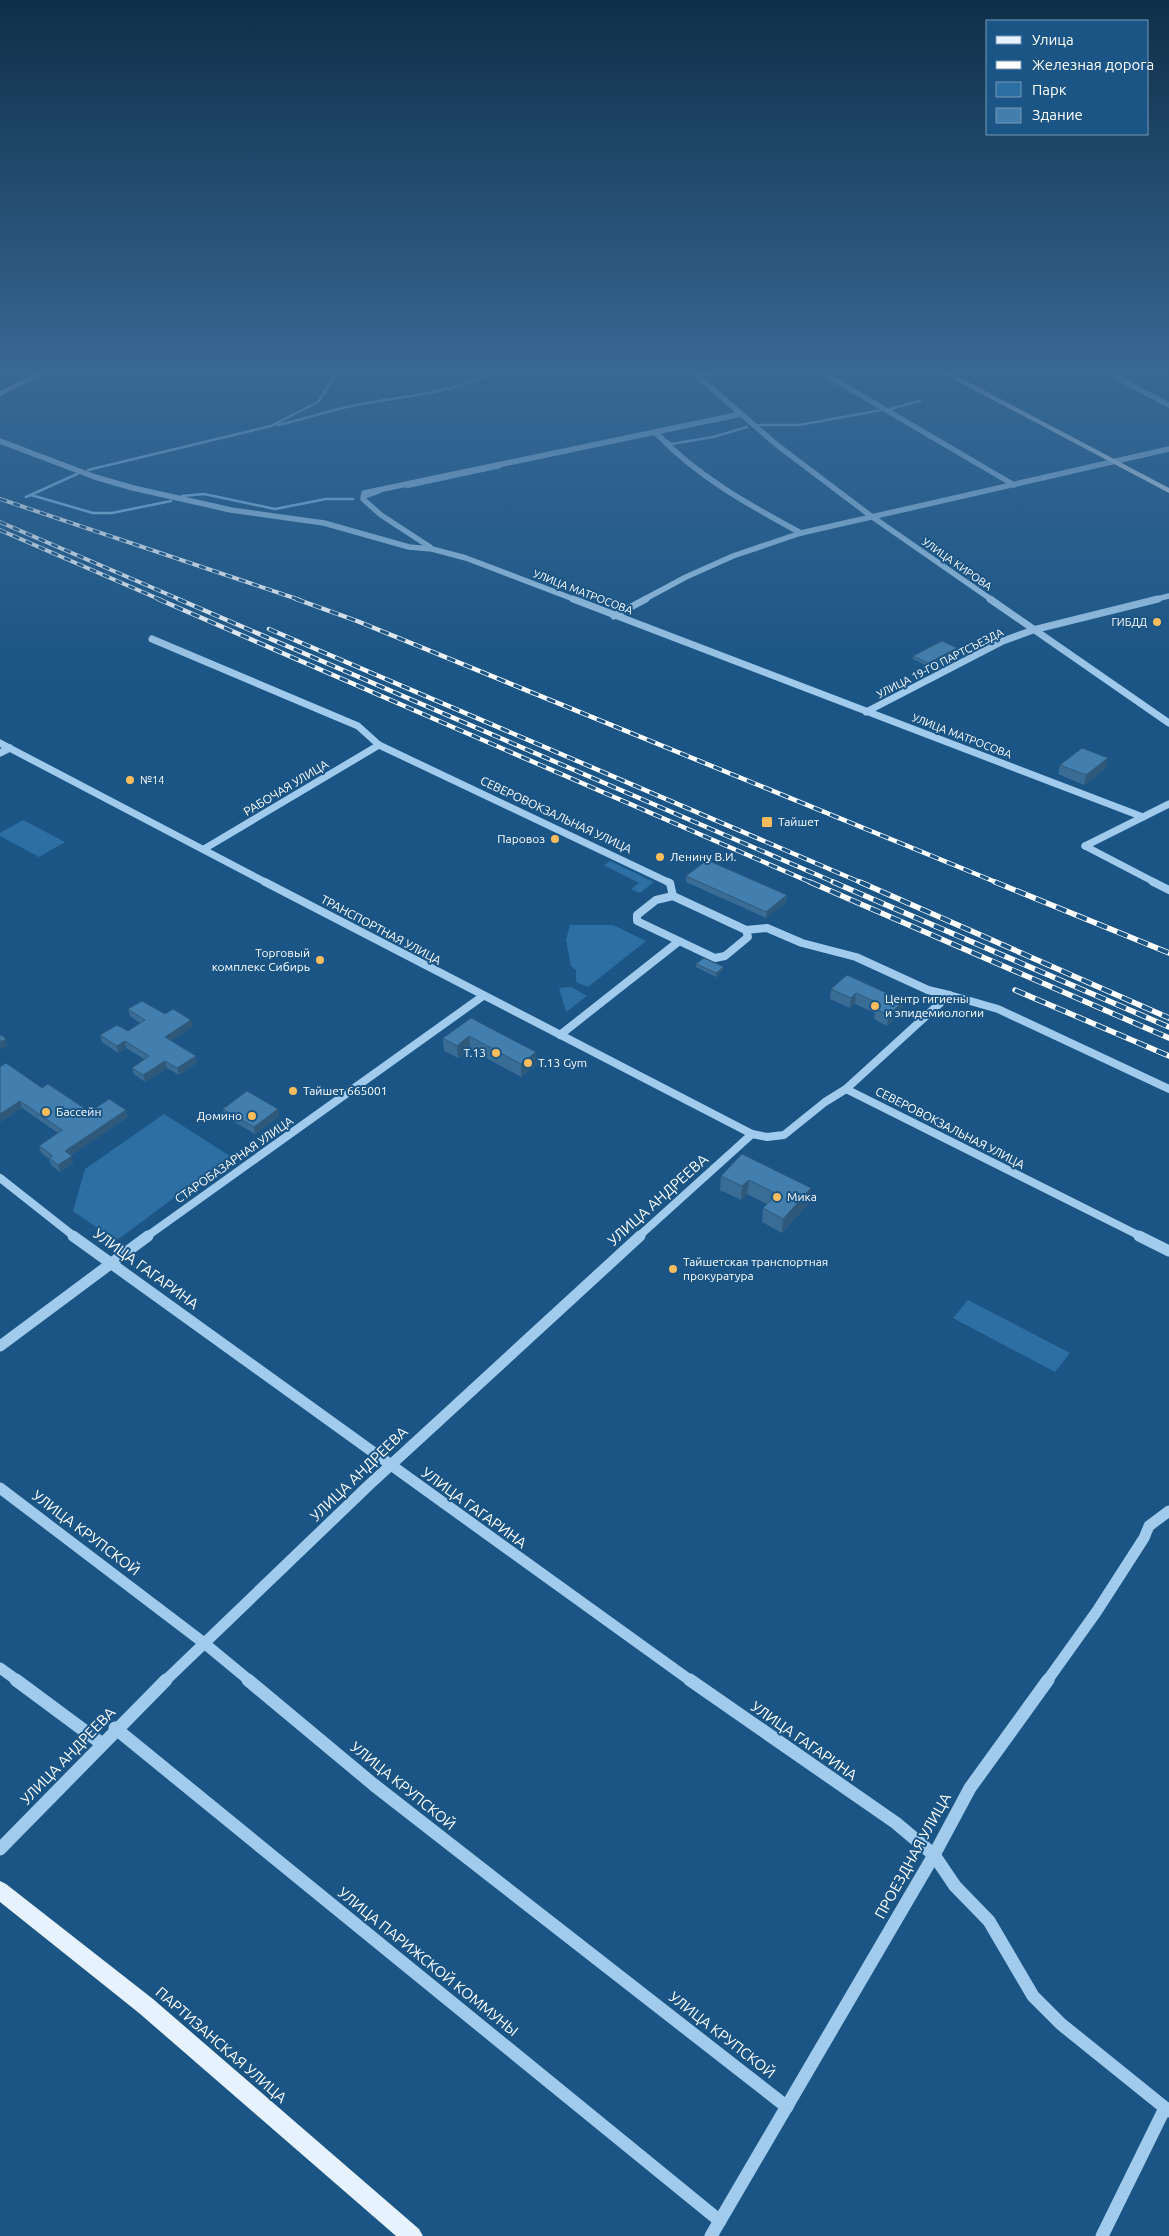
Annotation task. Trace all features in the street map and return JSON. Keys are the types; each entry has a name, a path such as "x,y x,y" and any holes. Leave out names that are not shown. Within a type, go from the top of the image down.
{"main road":[{"path":"1144,477 1169,491"},
{"name":"ПАРТИЗАНСКАЯ УЛИЦА","path":"0,1890 146,2006 412,2236"}],"street":[{"name":"УЛИЦА МАТРОСОВА","path":"96,477 133,488 231,510 324,523 409,547 432,549 466,558 1143,818"},
{"path":"432,549 381,515 363,499 364,493 439,477"},
{"path":"708,477 739,500 801,533"},
{"name":"УЛИЦА КИРОВА","path":"820,477 871,516 1169,723"},
{"path":"1001,477 1014,485"},
{"path":"614,616 686,578 733,556 801,533 1048,477"},
{"name":"УЛИЦА 19-ГО ПАРТСЪЕЗДА","path":"866,712 1003,641 1034,630 1169,596"},
{"name":"СЕВЕРОВОКЗАЛЬНАЯ УЛИЦА","path":"152,639 358,726 379,745 670,883 673,896 746,930 767,928 802,943 856,957 928,990 998,1009 1169,1089"},
{"name":"ТРАНСПОРТНАЯ УЛИЦА","path":"0,743 483,996 752,1134"},
{"name":"РАБОЧАЯ УЛИЦА","path":"204,849 379,745"},
{"path":"0,753 10,748"},
{"path":"1169,804 1085,846 1169,890"},
{"path":"673,896 656,900 637,915 637,921 715,958 725,956 748,936 746,930"},
{"path":"560,1035 678,942"},
{"name":"СЕВЕРОВОКЗАЛЬНАЯ УЛИЦА","path":"949,995 846,1090 1169,1250"},
{"name":"СТАРОБАЗАРНАЯ УЛИЦА","path":"0,1346 112,1262 483,996"},
{"path":"752,1134 767,1137 784,1135 825,1102 846,1090"},
{"name":"УЛИЦА АНДРЕЕВА","path":"0,1849 115,1728 388,1465 752,1134"},
{"name":"УЛИЦА ГАГАРИНА","path":"0,1178 44,1215 112,1262 388,1465 622,1633 896,1822 934,1855 955,1886 989,1921 1033,1996 1061,2024 1167,2109"},
{"name":"УЛИЦА КРУПСКОЙ","path":"0,1488 204,1643 374,1785 787,2107"},
{"name":"ПРОЕЗДНАЯ УЛИЦА","path":"711,2236 934,1855 970,1788 1097,1611 1144,1538 1149,1526 1169,1511"},
{"path":"0,1668 101,1742"},
{"name":"УЛИЦА ПАРИЖСКОЙ КОММУНЫ","path":"115,1728 720,2221"},
{"path":"1102,2236 1167,2109"}],"green space":[{"path":"23,820 65,842 39,857 0,836 0,833"},
{"path":"610,861 654,882 640,893 631,889 639,883 604,865"},
{"path":"570,925 613,925 646,941 588,987 576,982 576,970 571,966 566,940"},
{"path":"571,987 587,996 566,1012 559,988"},
{"path":"164,1114 230,1156 116,1241 73,1211 85,1169"},
{"path":"968,1300 1070,1353 1055,1372 953,1318"}],"building":[{"path":"942,641 957,648 928,663 913,656"},
{"path":"1082,748 1108,758 1086,775 1060,765"},
{"path":"707,860 787,895 766,912 686,876"},
{"path":"704,958 724,967 716,973 696,964"},
{"path":"847,975 904,1001 888,1015 875,1009 880,1004 856,993 851,998 831,989"},
{"path":"142,1001 165,1014 173,1009 191,1020 165,1037 196,1056 177,1068 165,1061 143,1075 132,1068 149,1056 125,1041 117,1046 100,1035 117,1025 128,1031 145,1020 128,1009"},
{"path":"471,1018 536,1052 521,1064 469,1036 457,1046 443,1038"},
{"path":"0,1034 6,1039 0,1042"},
{"path":"6,1063 42,1088 48,1084 90,1112 109,1099 126,1110 65,1151 72,1156 58,1165 49,1158 53,1156 39,1146 62,1130 20,1101 0,1114 0,1067"},
{"name":"Домино","path":"247,1091 278,1109 254,1127 223,1109"},
{"path":"742,1154 811,1188 783,1219 763,1208 777,1194 749,1180 742,1186 721,1176"}],"waterway":[{"path":"26,497 70,477"},
{"path":"407,487 452,477"},
{"path":"366,497 380,492"},
{"path":"182,496 204,494 275,509 326,499 353,499"},
{"path":"31,495 93,513 112,513 171,501"}],"railway":[{"path":"0,499 300,600"},
{"path":"0,522 181,600"},
{"path":"0,530 161,600"},
{"path":"158,599 812,883"},
{"path":"178,599 836,883"},
{"path":"296,599 357,621 998,883"},
{"path":"269,629 862,883"},
{"path":"810,882 1169,1038"},
{"path":"833,882 1169,1027"},
{"path":"860,882 1169,1018"},
{"path":"995,882 1169,953"},
{"path":"1015,990 1169,1056"}],"place":[{"name":"ГИБДД","path":"1157,622"},
{"name":"№14","path":"130,780"},
{"name":"Тайшет","path":"767,822"},
{"name":"Паровоз","path":"555,839"},
{"name":"Ленину В.И.","path":"660,857"},
{"name":"Торговый комплекс Сибирь","path":"320,960"},
{"name":"Центр гигиены и эпидемиологии","path":"875,1006"},
{"name":"T.13","path":"496,1053"},
{"name":"T.13 Gym","path":"528,1063"},
{"name":"Тайшет 665001","path":"293,1091"},
{"name":"Бассейн","path":"46,1112"},
{"name":"Домино","path":"252,1116"},
{"name":"Мика","path":"777,1197"},
{"name":"Тайшетская транспортная прокуратура","path":"673,1269"}]}
